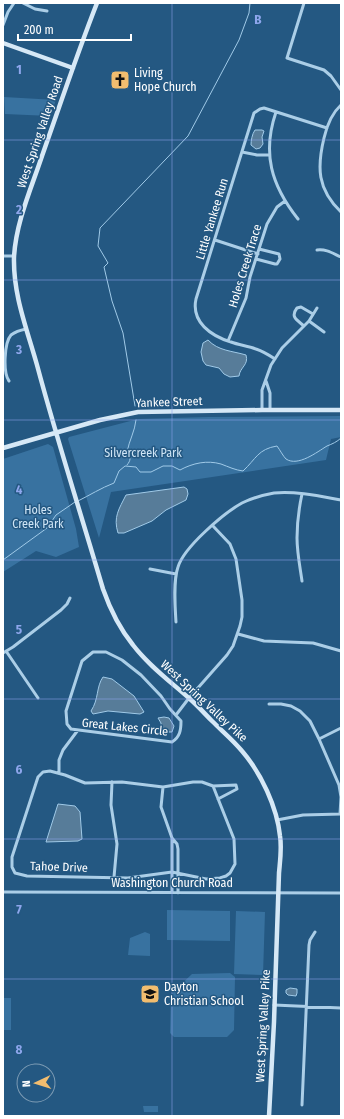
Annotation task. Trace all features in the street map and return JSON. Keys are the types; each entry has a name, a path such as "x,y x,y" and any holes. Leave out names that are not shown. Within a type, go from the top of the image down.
{"street":[{"path":"3,25 8,12 14,3"},
{"path":"23,3 35,9 47,11"},
{"name":"West Spring Valley Road","path":"56,432 18,298 14,273 14,256 18,230 73,68 97,3"},
{"path":"304,3 287,58 324,70 331,76 341,90"},
{"path":"3,43 73,68"},
{"path":"341,105 331,118 326,128 320,161 320,174 324,188 334,205 341,212"},
{"name":"Little Yankee Run","path":"275,359 256,349 216,336 198,320 195,311 196,299 254,113 262,108 326,128"},
{"path":"276,112 270,134 269,155 274,177 285,201 298,218"},
{"path":"242,152 257,155 269,155"},
{"name":"Holes Creek Trace","path":"228,341 246,298 250,277 265,230 277,207 285,201"},
{"path":"215,240 258,254"},
{"path":"256,259 275,264 277,264 280,259 278,254 259,248"},
{"path":"317,250 324,249 341,257"},
{"path":"3,256 14,256"},
{"path":"304,326 294,316 293,313 296,308 301,307 313,314"},
{"path":"262,410 262,390 268,372 275,359 282,348 309,321 317,308"},
{"path":"309,321 324,332"},
{"path":"9,381 5,368 7,342 14,334 26,329"},
{"path":"266,381 270,393 270,410"},
{"name":"Yankee Street","path":"3,448 112,417 138,412 341,410"},
{"name":"West Spring Valley Pike","path":"56,432 107,598 126,636 140,654 177,689 189,698 234,742 251,762 264,785 277,820 281,848 269,1116"},
{"path":"176,622 176,574 178,566 189,547 232,509 251,499 278,493 302,494 341,500"},
{"path":"302,494 297,537 297,550 302,581"},
{"name":"Great Lakes Circle","path":"176,716 189,698 223,661 233,646 238,634 242,617 242,592 233,549 213,526"},
{"path":"150,570 176,574"},
{"path":"38,698 4,652 61,610 70,598"},
{"path":"238,634 264,641 313,643 341,651"},
{"name":"Great Lakes Circle","path":"93,652 106,652 122,660 146,680 181,721 181,730 177,739 172,742 78,730 71,729 67,724 66,711 82,660 93,652"},
{"path":"269,704 278,703 287,705 300,711 310,722 339,785 341,798 341,814 303,815 277,820"},
{"path":"319,739 341,728"},
{"path":"59,773 59,760 63,750 78,730"},
{"name":"Tahoe Drive","path":"213,786 218,799 234,839 235,864 230,873 226,876 206,879 172,872 128,878 27,876 15,873 12,867 12,857 38,777 43,772 50,771 59,773 85,783 112,782 163,787 192,782 202,782 213,786 236,785 237,790 218,799"},
{"path":"112,782 111,805 117,844 114,878"},
{"path":"163,787 161,807 172,838 172,892"},
{"path":"172,838 177,844 178,849 178,892"},
{"name":"Washington Church Road","path":"3,892 341,893"},
{"path":"302,1105 309,945 315,932"},
{"path":"274,1005 341,1008"}],"green space":[{"path":"4,97 56,100 50,116 5,114"},
{"name":"Silvercreek Park","path":"341,416 341,437 331,439 326,460 111,492 99,538 68,439 69,437 138,419"},
{"name":"Holes Creek Park","path":"48,444 53,447 76,529 79,547 56,557 36,551 3,572 3,459"},
{"path":"167,910 230,911 230,941 167,940"},
{"path":"236,911 265,912 263,975 234,974"},
{"path":"145,932 150,934 150,956 128,955 130,938"},
{"path":"230,973 235,977 234,1030 227,1037 174,1037 170,1033 171,994 192,974"},
{"path":"3,998 11,998 11,1030 3,1030"},
{"path":"143,1106 158,1106 158,1112 144,1112"}],"shaded area":[{"path":"255,130 264,131 262,137 263,144 260,148 256,149 251,145 252,135"},
{"path":"208,340 221,349 246,355 247,358 245,364 239,376 230,377 224,374 219,368 206,365 203,361 201,352 203,343"},
{"path":"184,487 187,489 188,494 186,500 166,510 152,521 124,533 118,533 116,518 126,495"},
{"path":"103,677 112,679 134,696 144,712 140,714 108,711 93,714 91,711 94,707 99,685"},
{"path":"158,718 169,718 174,726 172,732 161,731 161,723"},
{"path":"58,804 75,806 80,812 82,839 78,841 46,842"},
{"path":"290,988 297,989 296,996 288,995 286,993 286,990"}],"waterway":[{"path":"135,406 123,333 112,301 104,267 108,263 98,246 100,228 188,136 239,40 249,13 250,3"},
{"path":"127,465 130,459 127,452 136,420"},
{"path":"78,501 114,483 119,471 125,466 136,467 140,472 151,472 163,466 172,466 180,470 195,464 211,462 243,471 261,452 271,447 277,446 286,459 296,461 313,455 341,438"},
{"path":"3,560 47,528 56,515 75,502"}],"place":[{"name":"Living Hope Church","path":"120,80"},
{"name":"Dayton Christian School","path":"150,994"}]}
